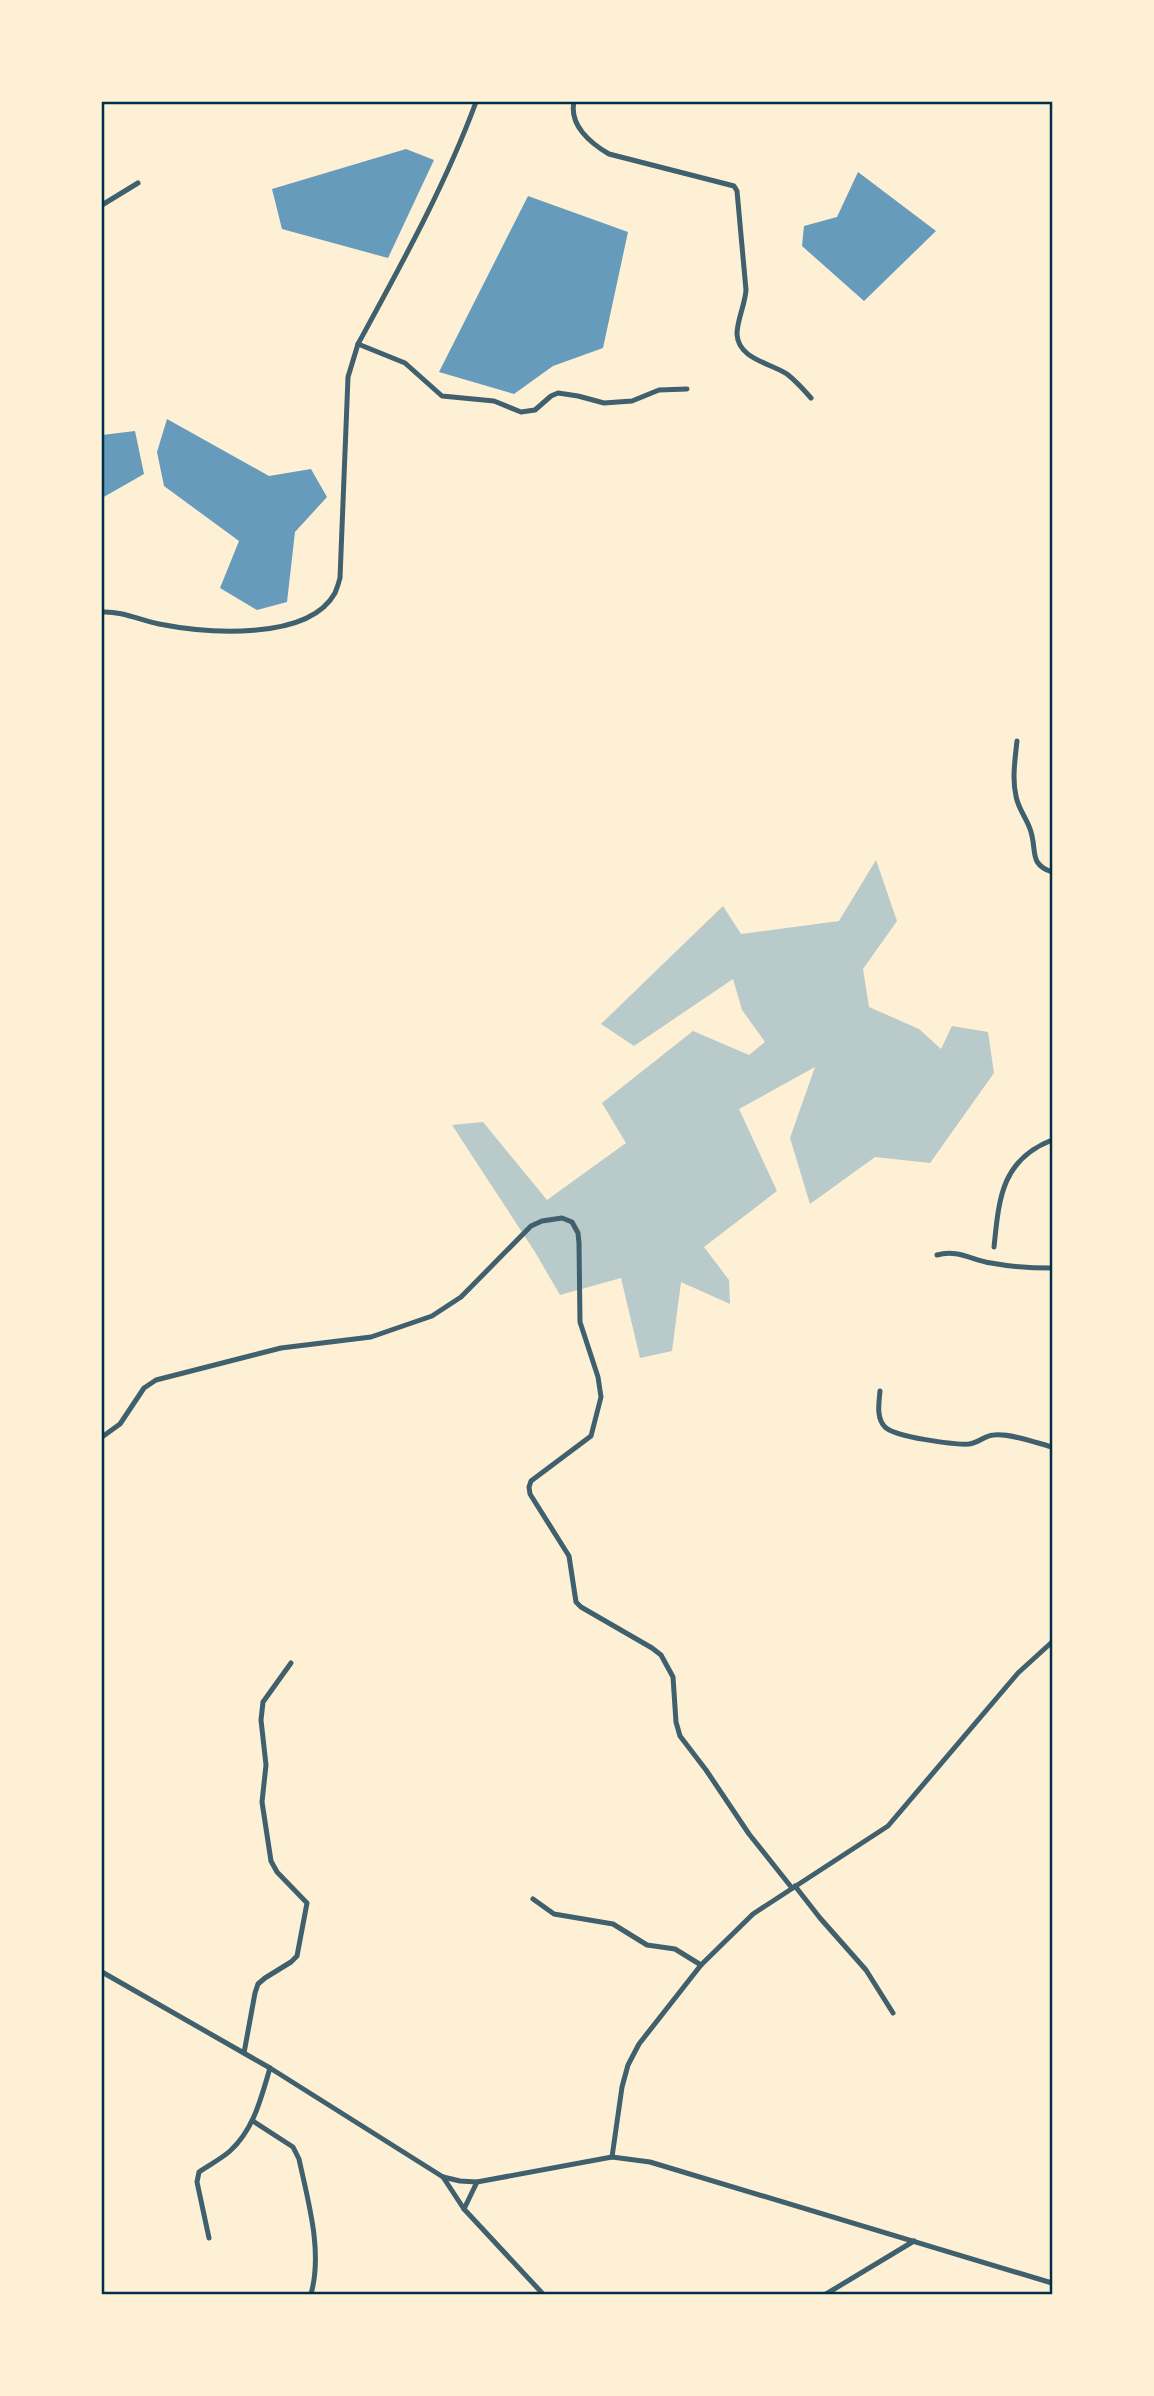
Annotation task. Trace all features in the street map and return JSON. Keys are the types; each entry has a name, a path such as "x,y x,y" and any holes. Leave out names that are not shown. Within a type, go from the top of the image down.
{"street":[{"path":"102,612 110,611 158,624 233,632 286,624 307,616 324,606 335,593 340,578 348,377 358,344 417,235 458,149 476,102"},
{"path":"574,102 574,118 578,127 600,149 609,154 734,186 737,191 746,290 737,334 741,348 754,359 789,375 811,397"},
{"path":"102,205 138,183"},
{"path":"358,344 405,363 442,396 494,401 522,412 535,410 558,393 604,403 632,401 659,390 687,388"},
{"path":"1017,741 1016,796 1031,831 1036,861 1041,868 1052,872"},
{"path":"994,1247 1000,1195 1016,1164 1039,1145 1052,1140"},
{"path":"102,1437 120,1424 150,1382 281,1348 371,1337 432,1316 461,1297 531,1226 552,1218 572,1222 578,1233 579,1243 580,1322 598,1377 601,1397 591,1436 531,1481 530,1494 569,1556 576,1602 661,1655 673,1677 676,1722 680,1736 749,1834 866,1970 893,2012"},
{"path":"937,1255 964,1254 996,1264 1052,1268"},
{"path":"880,1391 881,1422 891,1432 965,1444 978,1442 987,1436 999,1435 1052,1447"},
{"path":"612,2157 622,2087 628,2065 639,2045 701,1965 741,1924 888,1826 1018,1673 1052,1642"},
{"path":"244,2053 258,1984 297,1956 307,1903 271,1861 262,1802 266,1765 261,1720 263,1702 292,1663"},
{"path":"533,1899 554,1914 613,1924 647,1945 675,1950 701,1965"},
{"path":"102,1972 270,2068 443,2177 477,2182 612,2157 650,2162 1052,2283"},
{"path":"209,2238 197,2182 199,2172 229,2152 242,2138 253,2121 270,2068"},
{"path":"253,2121 293,2147 299,2159 314,2240 311,2294"},
{"path":"443,2177 464,2209 543,2294"},
{"path":"464,2209 477,2182"},
{"path":"826,2294 914,2241"}],"shaded area":[{"path":"876,860 897,921 863,969 869,1007 919,1029 941,1049 952,1026 988,1032 994,1073 930,1163 875,1157 810,1204 790,1138 815,1067 739,1109 777,1191 704,1247 729,1280 730,1304 681,1282 672,1351 640,1358 621,1278 560,1295 452,1125 483,1122 547,1200 626,1143 602,1103 693,1031 749,1055 765,1042 742,1010 733,979 634,1046 601,1024 723,906 741,934 839,921"}],"water":[{"path":"406,149 434,160 388,258 282,229 272,189"},
{"path":"858,172 936,231 864,301 802,246 804,226 837,217"},
{"path":"528,196 628,232 603,348 553,366 514,394 439,372"},
{"path":"167,419 269,476 311,469 327,497 295,532 287,602 257,610 220,588 239,541 164,486 157,452"},
{"path":"135,431 144,474 102,498 102,435"}]}
